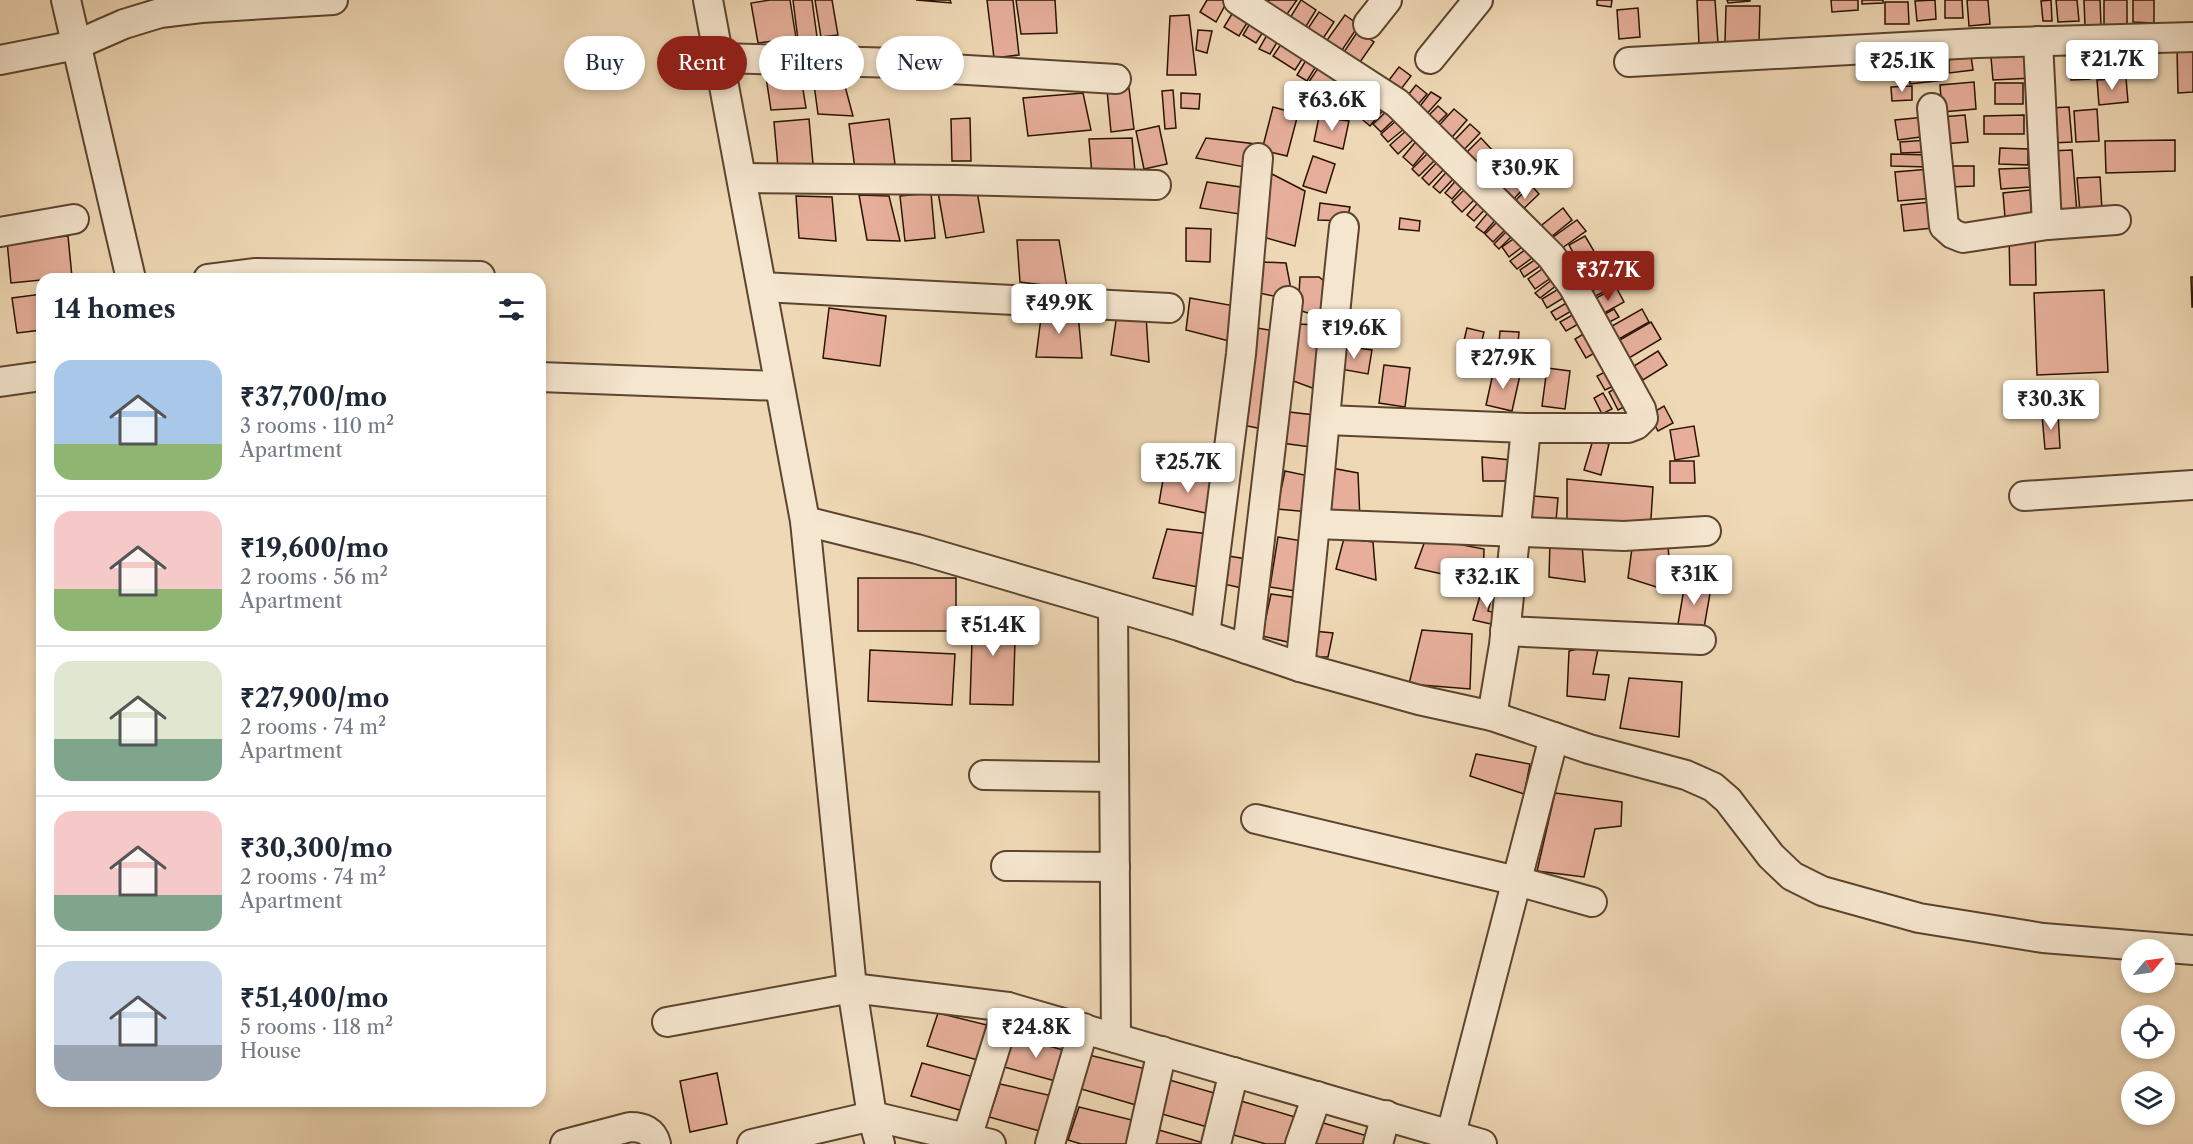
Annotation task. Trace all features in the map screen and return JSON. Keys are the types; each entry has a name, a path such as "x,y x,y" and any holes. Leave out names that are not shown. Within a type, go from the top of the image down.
{"street":[{"path":"66,0 129,273"},
{"path":"0,60 76,45 124,24 160,13 201,8 333,0"},
{"path":"708,0 715,36"},
{"path":"1238,0 1396,103 1551,256 1573,286 1641,409 1642,418 1636,425 1628,428 1526,428 1326,420"},
{"path":"1368,24 1387,0"},
{"path":"1430,59 1478,0"},
{"path":"1629,62 2038,41 2193,37"},
{"path":"2038,41 2047,225"},
{"path":"747,59 898,63 934,68 1116,79"},
{"path":"726,90 805,520 852,988 872,1116 880,1144"},
{"path":"1932,108 1944,226 1953,234 1963,238 2047,225 2116,220"},
{"path":"1205,635 1240,354 1258,158"},
{"path":"743,178 1156,185"},
{"path":"0,232 74,219"},
{"path":"1300,667 1344,227"},
{"path":"762,287 1169,308"},
{"path":"1247,649 1288,301"},
{"path":"546,376 779,386"},
{"path":"0,382 36,377"},
{"path":"1492,716 1505,631 1526,428"},
{"path":"2024,496 2193,485"},
{"path":"805,520 917,549 1113,607 1300,667 1419,700 1492,716 1554,737 1686,775 1713,787 1728,800 1771,856 1792,876 1822,891 1919,918 2032,936 2193,950"},
{"path":"1316,524 1624,536 1706,531"},
{"path":"1113,607 1116,1038"},
{"path":"1505,631 1701,640"},
{"path":"1451,1134 1554,737"},
{"path":"984,775 1114,777"},
{"path":"1256,819 1517,881 1592,902"},
{"path":"1006,866 1115,867"},
{"path":"667,1022 852,988 1008,1007 1482,1144"},
{"path":"752,1144 872,1116 979,1141 1008,1007"},
{"path":"1050,1144 1084,1028"},
{"path":"1140,1144 1162,1051"},
{"path":"1216,1144 1234,1072"},
{"path":"1300,1144 1317,1096"},
{"path":"1378,1144 1386,1115"},
{"path":"566,1144 630,1127 641,1127 648,1131 656,1144"}],"building":[{"path":"790,0 796,36 759,36 758,43 751,3"},
{"path":"793,0 812,0 817,36 798,36"},
{"path":"815,0 832,0 838,35 821,36"},
{"path":"916,0 950,0 951,3"},
{"path":"987,0 1013,0 1019,55 994,58"},
{"path":"1016,0 1055,0 1057,33 1021,34"},
{"path":"1207,0 1228,0 1216,22 1200,12"},
{"path":"1269,0 1297,0 1285,17 1266,4"},
{"path":"1301,0 1316,10 1305,28 1290,18"},
{"path":"1597,0 1612,0 1611,7 1597,5"},
{"path":"1697,0 1715,0 1718,43 1699,44"},
{"path":"1727,0 1750,0 1750,1 1728,3"},
{"path":"1831,0 1858,0 1858,10 1832,12"},
{"path":"1862,0 1883,0 1883,3 1862,4"},
{"path":"1935,0 1936,19 1917,21 1915,1"},
{"path":"1945,0 1962,0 1963,18 1945,18"},
{"path":"1967,0 1988,0 1990,24 1969,26"},
{"path":"2051,0 2052,21 2043,21 2041,1"},
{"path":"2056,0 2077,0 2079,21 2058,22"},
{"path":"2084,0 2100,0 2101,26 2085,26"},
{"path":"2104,0 2127,0 2127,26 2104,26"},
{"path":"2133,0 2154,0 2154,23 2133,22"},
{"path":"1885,2 1908,2 1909,24 1885,24"},
{"path":"1238,4 1253,13 1239,36 1224,27"},
{"path":"1726,6 1760,6 1759,42 1725,42"},
{"path":"1638,8 1640,37 1619,39 1617,10"},
{"path":"1319,12 1334,22 1322,40 1307,30"},
{"path":"1189,15 1196,75 1167,75 1170,16"},
{"path":"1255,15 1268,24 1256,43 1243,35"},
{"path":"1345,15 1359,25 1340,53 1325,43"},
{"path":"1271,28 1282,34 1270,54 1259,49"},
{"path":"1198,30 1212,31 1207,53 1196,50"},
{"path":"1358,31 1374,42 1360,62 1344,52"},
{"path":"1286,37 1308,50 1295,70 1273,56"},
{"path":"2031,44 2033,78 1993,80 1990,46"},
{"path":"2120,44 2124,73 2099,76 2095,47"},
{"path":"2088,48 2090,79 2071,80 2069,49"},
{"path":"1937,50 1944,80 1910,84 1910,53"},
{"path":"2177,50 2193,50 2193,92 2178,93"},
{"path":"1311,52 1321,58 1307,81 1297,75"},
{"path":"1903,52 1905,78 1883,80 1881,54"},
{"path":"1949,55 1971,56 1973,70 1949,73"},
{"path":"1323,61 1345,74 1329,97 1308,83"},
{"path":"1399,67 1411,76 1398,93 1386,84"},
{"path":"1347,76 1356,82 1341,105 1332,99"},
{"path":"2126,78 2128,102 2099,105 2097,80"},
{"path":"1359,82 1372,91 1354,115 1342,107"},
{"path":"1974,82 1976,109 1942,112 1940,85"},
{"path":"1995,83 2023,83 2023,104 1995,104"},
{"path":"1416,85 1427,94 1414,109 1404,100"},
{"path":"1912,86 1912,100 1892,101 1891,87"},
{"path":"1129,88 1134,129 1111,132 1107,90"},
{"path":"768,90 803,90 806,108 771,110"},
{"path":"815,90 846,90 853,116 818,114"},
{"path":"1173,90 1176,128 1165,129 1162,91"},
{"path":"1431,92 1441,98 1424,117 1417,110"},
{"path":"1083,93 1091,130 1028,136 1023,98"},
{"path":"1181,93 1200,94 1199,109 1181,108"},
{"path":"1375,94 1388,104 1370,126 1357,115"},
{"path":"1438,106 1447,114 1431,130 1423,121"},
{"path":"1273,107 1298,114 1287,156 1262,150"},
{"path":"1391,107 1399,115 1381,132 1373,124"},
{"path":"2069,107 2072,142 2052,143 2050,108"},
{"path":"1454,109 1467,120 1447,143 1434,131"},
{"path":"2097,109 2099,141 2076,142 2074,111"},
{"path":"1965,115 1968,142 1943,144 1941,117"},
{"path":"2024,115 2024,134 1984,134 1984,116"},
{"path":"1319,117 1349,121 1343,149 1314,141"},
{"path":"1925,117 1928,136 1898,140 1895,120"},
{"path":"970,118 971,161 952,161 951,119"},
{"path":"809,119 813,164 778,167 774,122"},
{"path":"889,119 895,164 855,169 849,124"},
{"path":"1397,120 1404,129 1388,142 1381,134"},
{"path":"1470,124 1480,133 1458,156 1448,147"},
{"path":"1159,126 1167,164 1144,169 1136,131"},
{"path":"1407,130 1415,138 1398,154 1390,145"},
{"path":"1132,138 1135,172 1092,175 1089,139"},
{"path":"1206,138 1256,144 1250,168 1196,158"},
{"path":"1481,138 1493,151 1474,169 1462,157"},
{"path":"1418,139 1428,148 1413,166 1403,157"},
{"path":"1928,140 1929,152 1901,153 1900,142"},
{"path":"2175,140 2175,171 2106,173 2105,141"},
{"path":"2000,148 2028,149 2028,165 1999,164"},
{"path":"1431,150 1438,157 1419,176 1412,169"},
{"path":"2072,150 2077,213 2055,215 2050,151"},
{"path":"1891,154 1929,155 1929,167 1891,166"},
{"path":"1313,156 1335,164 1326,193 1303,186"},
{"path":"1492,158 1501,166 1487,181 1478,173"},
{"path":"1440,159 1447,166 1429,185 1422,178"},
{"path":"1948,166 1974,166 1974,186 1948,187"},
{"path":"1450,168 1457,175 1440,193 1433,187"},
{"path":"2029,168 2030,187 2001,189 1999,169"},
{"path":"1930,169 1933,198 1898,201 1895,172"},
{"path":"1272,174 1305,191 1295,246 1256,235"},
{"path":"1515,175 1526,186 1509,204 1498,193"},
{"path":"1459,177 1466,183 1452,199 1445,193"},
{"path":"2100,177 2102,210 2080,212 2077,178"},
{"path":"1207,182 1247,188 1246,215 1200,208"},
{"path":"976,185 984,232 946,238 938,192"},
{"path":"1469,185 1479,195 1462,212 1452,202"},
{"path":"1531,185 1539,194 1518,214 1510,206"},
{"path":"2030,190 2032,215 2005,217 2003,193"},
{"path":"931,193 935,238 905,241 900,196"},
{"path":"859,195 889,196 900,241 867,240"},
{"path":"796,196 832,197 836,241 799,238"},
{"path":"1482,198 1489,205 1474,221 1467,215"},
{"path":"1930,202 1933,228 1904,231 1901,205"},
{"path":"1320,203 1350,207 1347,221 1318,220"},
{"path":"1563,208 1572,220 1546,241 1537,229"},
{"path":"1491,209 1499,216 1484,233 1476,227"},
{"path":"1400,218 1420,221 1419,231 1399,229"},
{"path":"1501,218 1509,226 1493,242 1485,234"},
{"path":"1577,220 1586,231 1558,251 1549,240"},
{"path":"1511,227 1516,232 1499,249 1494,244"},
{"path":"1186,228 1211,229 1210,262 1186,261"},
{"path":"2009,233 2035,233 2036,285 2010,285"},
{"path":"1519,235 1526,244 1509,257 1502,247"},
{"path":"68,236 72,273 36,273 36,281 11,283 7,241"},
{"path":"1585,236 1598,258 1581,267 1569,245"},
{"path":"1017,240 1059,240 1067,288 1020,282"},
{"path":"1530,246 1536,255 1517,269 1510,261"},
{"path":"1539,257 1543,264 1524,277 1520,270"},
{"path":"1606,258 1615,275 1586,291 1577,274"},
{"path":"1263,262 1286,263 1293,300 1259,293"},
{"path":"1545,267 1552,277 1535,289 1528,279"},
{"path":"1300,277 1319,277 1333,288 1328,319 1298,310"},
{"path":"2191,277 2193,277 2193,307 2192,307"},
{"path":"1553,279 1557,285 1540,298 1535,293"},
{"path":"1605,283 1609,289 1588,300 1585,295"},
{"path":"1616,287 1624,302 1599,316 1591,301"},
{"path":"1560,288 1565,297 1547,308 1542,299"},
{"path":"2104,290 2108,372 2037,375 2034,293"},
{"path":"36,295 36,331 17,333 12,298"},
{"path":"1190,298 1235,306 1233,342 1186,330"},
{"path":"1568,302 1573,310 1556,320 1551,312"},
{"path":"829,308 886,316 880,366 823,358"},
{"path":"1614,309 1619,317 1602,326 1598,318"},
{"path":"1642,309 1649,322 1619,339 1612,326"},
{"path":"1042,310 1078,313 1082,358 1036,357"},
{"path":"1576,313 1582,322 1566,331 1560,322"},
{"path":"1117,314 1146,316 1149,362 1111,355"},
{"path":"1651,322 1661,339 1629,358 1618,341"},
{"path":"1295,324 1324,325 1323,392 1288,379"},
{"path":"1251,327 1281,332 1268,430 1242,425"},
{"path":"1467,328 1484,332 1479,353 1462,349"},
{"path":"1590,330 1601,349 1586,358 1575,339"},
{"path":"1500,331 1519,332 1517,355 1498,354"},
{"path":"1342,346 1372,350 1368,374 1335,368"},
{"path":"1658,351 1667,365 1643,380 1634,366"},
{"path":"1384,365 1410,368 1405,407 1379,403"},
{"path":"1547,368 1570,371 1565,409 1542,406"},
{"path":"1494,369 1520,375 1512,411 1486,405"},
{"path":"1611,369 1618,384 1605,390 1597,376"},
{"path":"1618,387 1628,405 1618,410 1609,392"},
{"path":"1603,393 1612,409 1602,414 1594,398"},
{"path":"1664,406 1673,423 1658,431 1649,415"},
{"path":"1289,412 1315,415 1311,447 1281,443"},
{"path":"2058,414 2060,448 2045,449 2042,415"},
{"path":"1694,426 1699,456 1675,460 1670,430"},
{"path":"1593,440 1609,444 1601,475 1584,470"},
{"path":"1482,457 1511,460 1514,481 1483,481"},
{"path":"1670,461 1694,461 1695,483 1670,483"},
{"path":"1326,467 1358,473 1360,520 1323,513"},
{"path":"1285,471 1314,477 1310,512 1277,509"},
{"path":"1164,474 1212,480 1215,515 1159,503"},
{"path":"1567,479 1653,487 1650,534 1567,519"},
{"path":"1533,496 1558,498 1556,521 1531,518"},
{"path":"1167,529 1209,534 1203,588 1153,578"},
{"path":"1278,537 1303,541 1295,591 1270,587"},
{"path":"1344,538 1373,542 1376,580 1336,569"},
{"path":"1426,538 1484,549 1483,583 1415,568"},
{"path":"1550,542 1582,545 1585,582 1549,577"},
{"path":"1668,546 1672,592 1628,578 1632,548"},
{"path":"1222,555 1253,560 1251,590 1219,583"},
{"path":"858,578 956,578 956,631 858,631"},
{"path":"1685,583 1711,588 1704,628 1678,624"},
{"path":"1495,586 1488,611 1503,615 1500,626 1473,620 1482,589"},
{"path":"1271,594 1299,598 1292,643 1262,636"},
{"path":"973,608 1016,610 1013,705 970,704"},
{"path":"1422,630 1472,634 1470,689 1409,684"},
{"path":"1313,631 1333,633 1328,657 1311,657"},
{"path":"1599,644 1593,674 1609,675 1605,700 1567,696 1569,651"},
{"path":"870,650 955,654 952,705 868,701"},
{"path":"1629,678 1682,682 1679,737 1620,728"},
{"path":"1476,754 1530,764 1524,794 1470,776"},
{"path":"1555,793 1622,802 1621,826 1595,829 1584,877 1537,871"},
{"path":"938,1013 995,1027 985,1062 927,1046"},
{"path":"1012,1036 1067,1051 1059,1082 1004,1067"},
{"path":"1089,1055 1146,1069 1136,1105 1078,1088"},
{"path":"922,1063 978,1078 970,1113 911,1096"},
{"path":"717,1073 727,1124 690,1132 680,1081"},
{"path":"1166,1079 1221,1095 1211,1128 1155,1112"},
{"path":"1000,1084 1057,1097 1047,1133 989,1117"},
{"path":"1241,1101 1295,1117 1288,1144 1266,1144 1230,1134"},
{"path":"1079,1107 1136,1121 1130,1144 1081,1144 1068,1140"},
{"path":"1320,1122 1374,1138 1372,1144 1312,1144"},
{"path":"1152,1128 1207,1144 1147,1144"}]}
